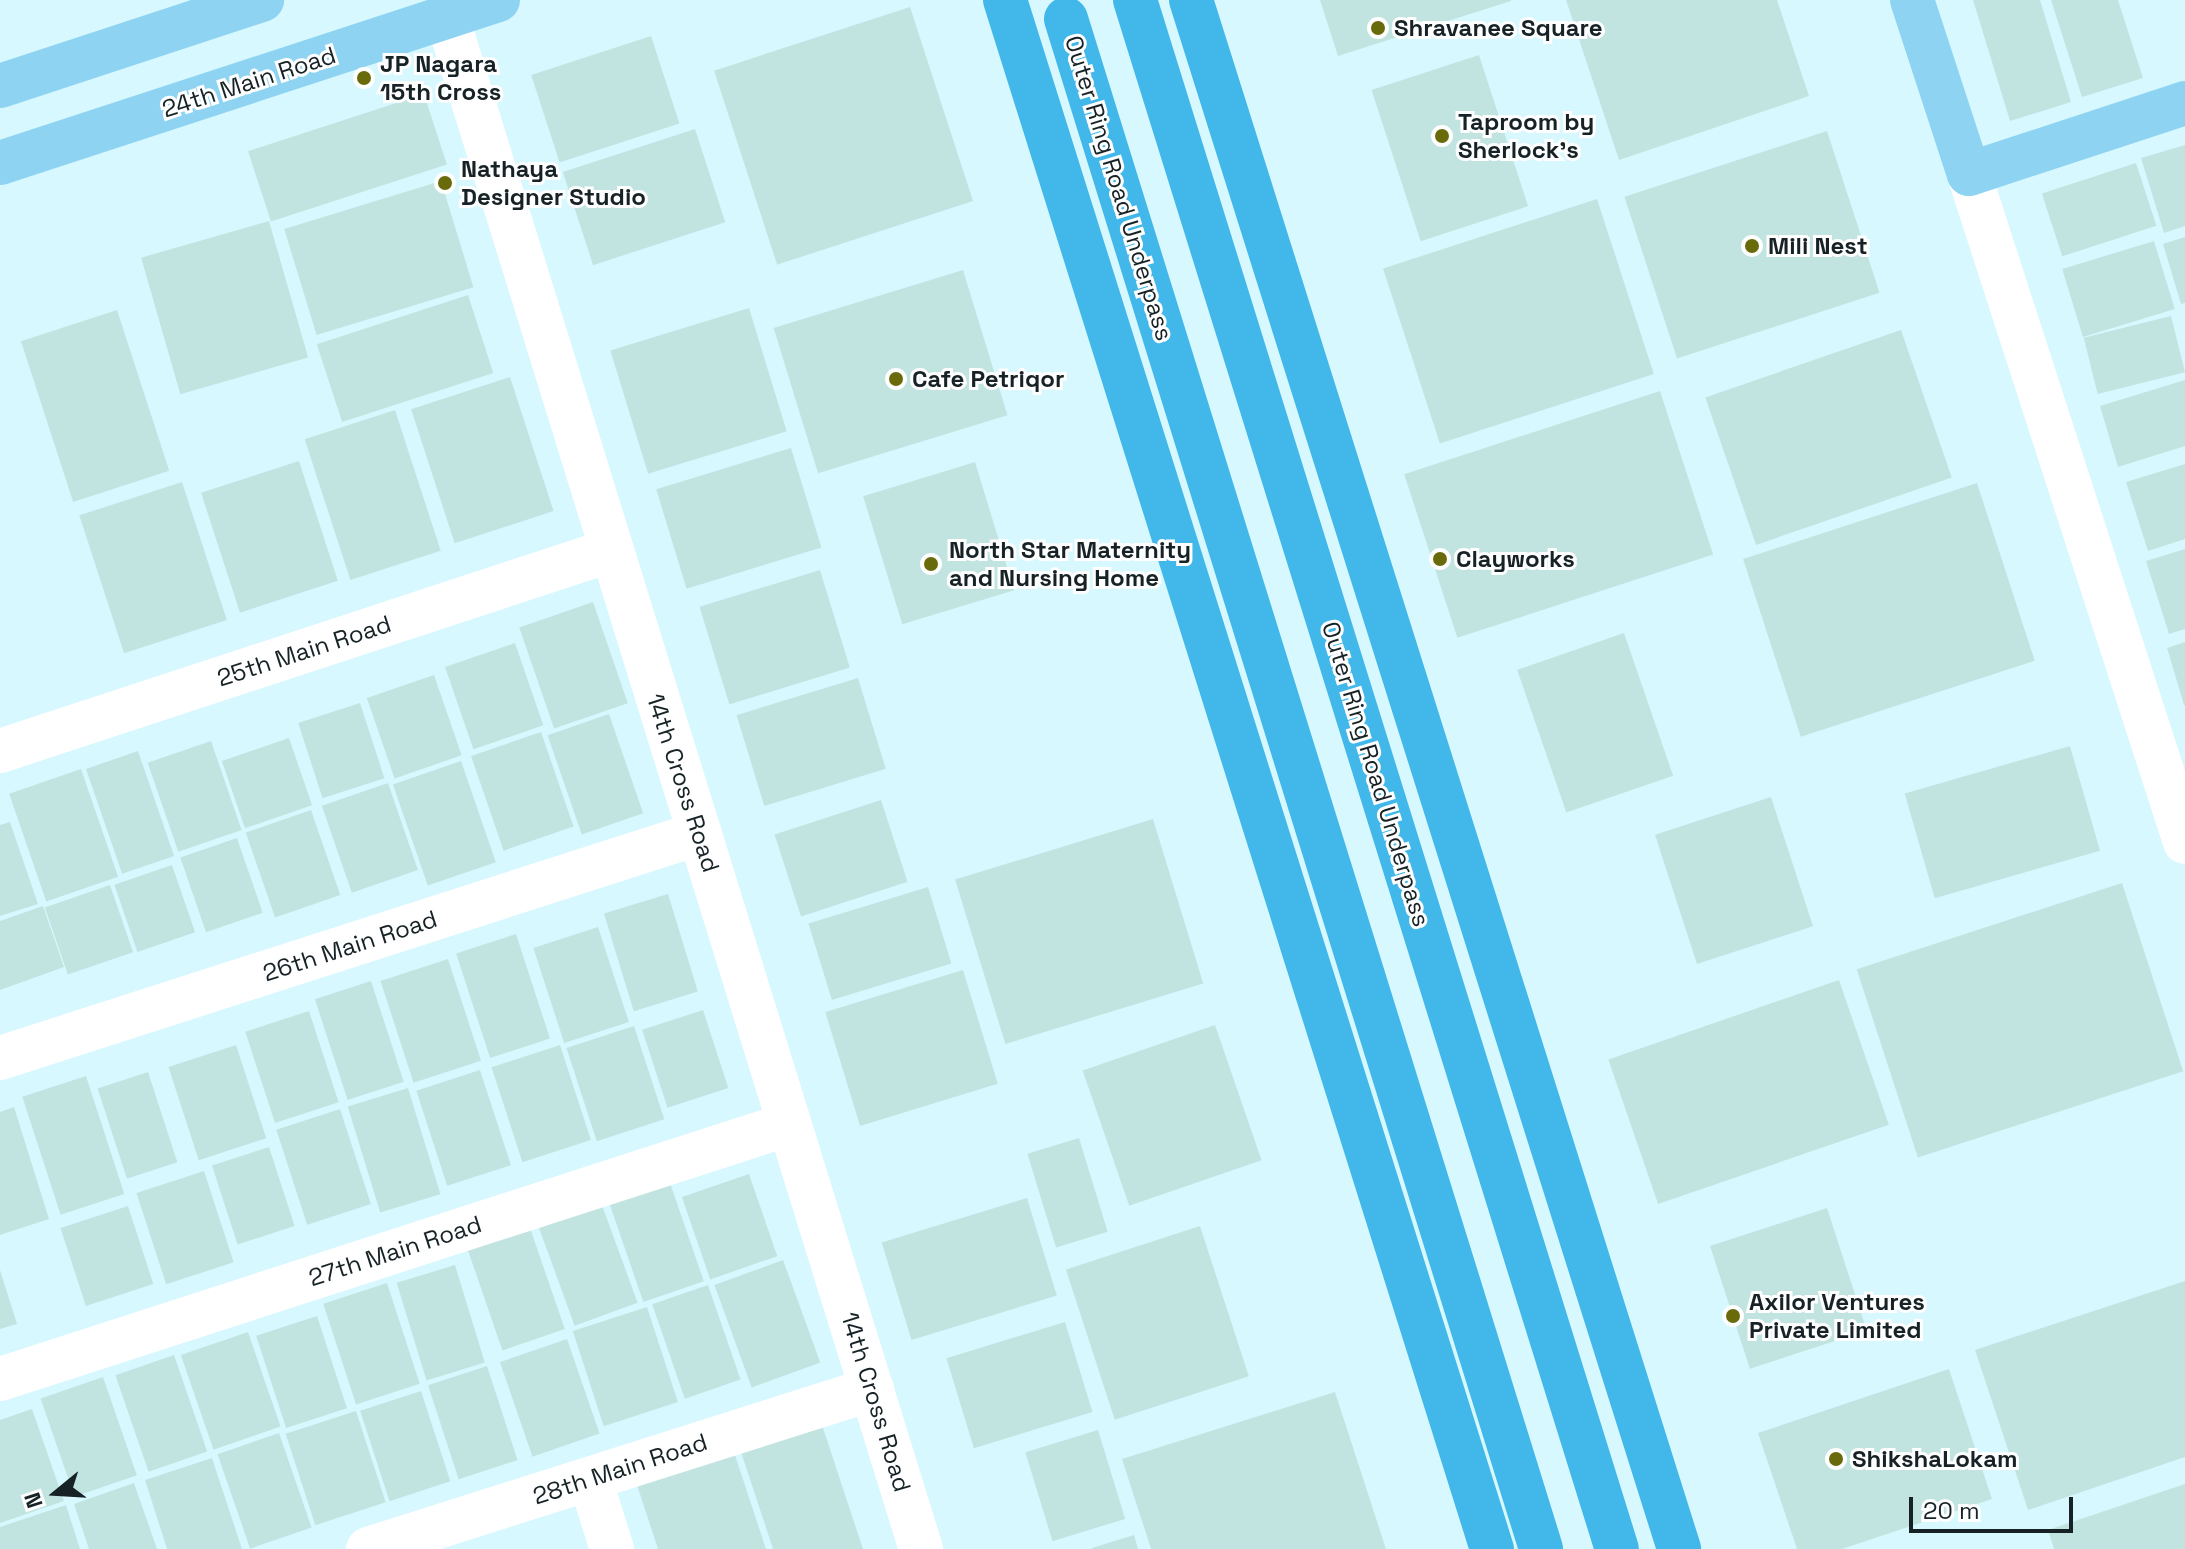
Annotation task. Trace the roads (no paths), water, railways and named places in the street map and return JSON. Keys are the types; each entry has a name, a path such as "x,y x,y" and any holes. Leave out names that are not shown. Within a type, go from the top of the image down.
{"highway":[{"path":"1005,0 1492,1549"},
{"name":"Outer Ring Road Underpass","path":"1135,0 1617,1549"},
{"path":"1191,0 1679,1549"},
{"name":"Outer Ring Road Underpass","path":"1066,19 1541,1549"}],"main road":[{"path":"0,86 262,0"},
{"name":"24th Main Road","path":"0,163 498,0"},
{"path":"1912,0 1969,174 2185,103"}],"street":[{"name":"14th Cross Road","path":"447,17 609,551 700,833 921,1549"},
{"path":"1969,174 2185,842"},
{"name":"25th Main Road","path":"0,751 609,551"},
{"name":"26th Main Road","path":"0,1058 700,833"},
{"name":"27th Main Road","path":"0,1379 789,1124"},
{"name":"28th Main Road","path":"368,1549 872,1389"},
{"path":"590,1479 612,1549"}],"place":[{"name":"Shravanee Square","path":"1378,28"},
{"name":"JP Nagara 15th Cross","path":"364,78"},
{"name":"Taproom by Sherlock's","path":"1442,136"},
{"name":"Nathaya Designer Studio","path":"445,183"},
{"name":"Mili Nest","path":"1752,246"},
{"name":"Cafe Petriqor","path":"896,379"},
{"name":"Clayworks","path":"1440,559"},
{"name":"North Star Maternity and Nursing Home","path":"931,564"},
{"name":"Axilor Ventures Private Limited","path":"1733,1316"},
{"name":"ShikshaLokam","path":"1836,1459"}]}
